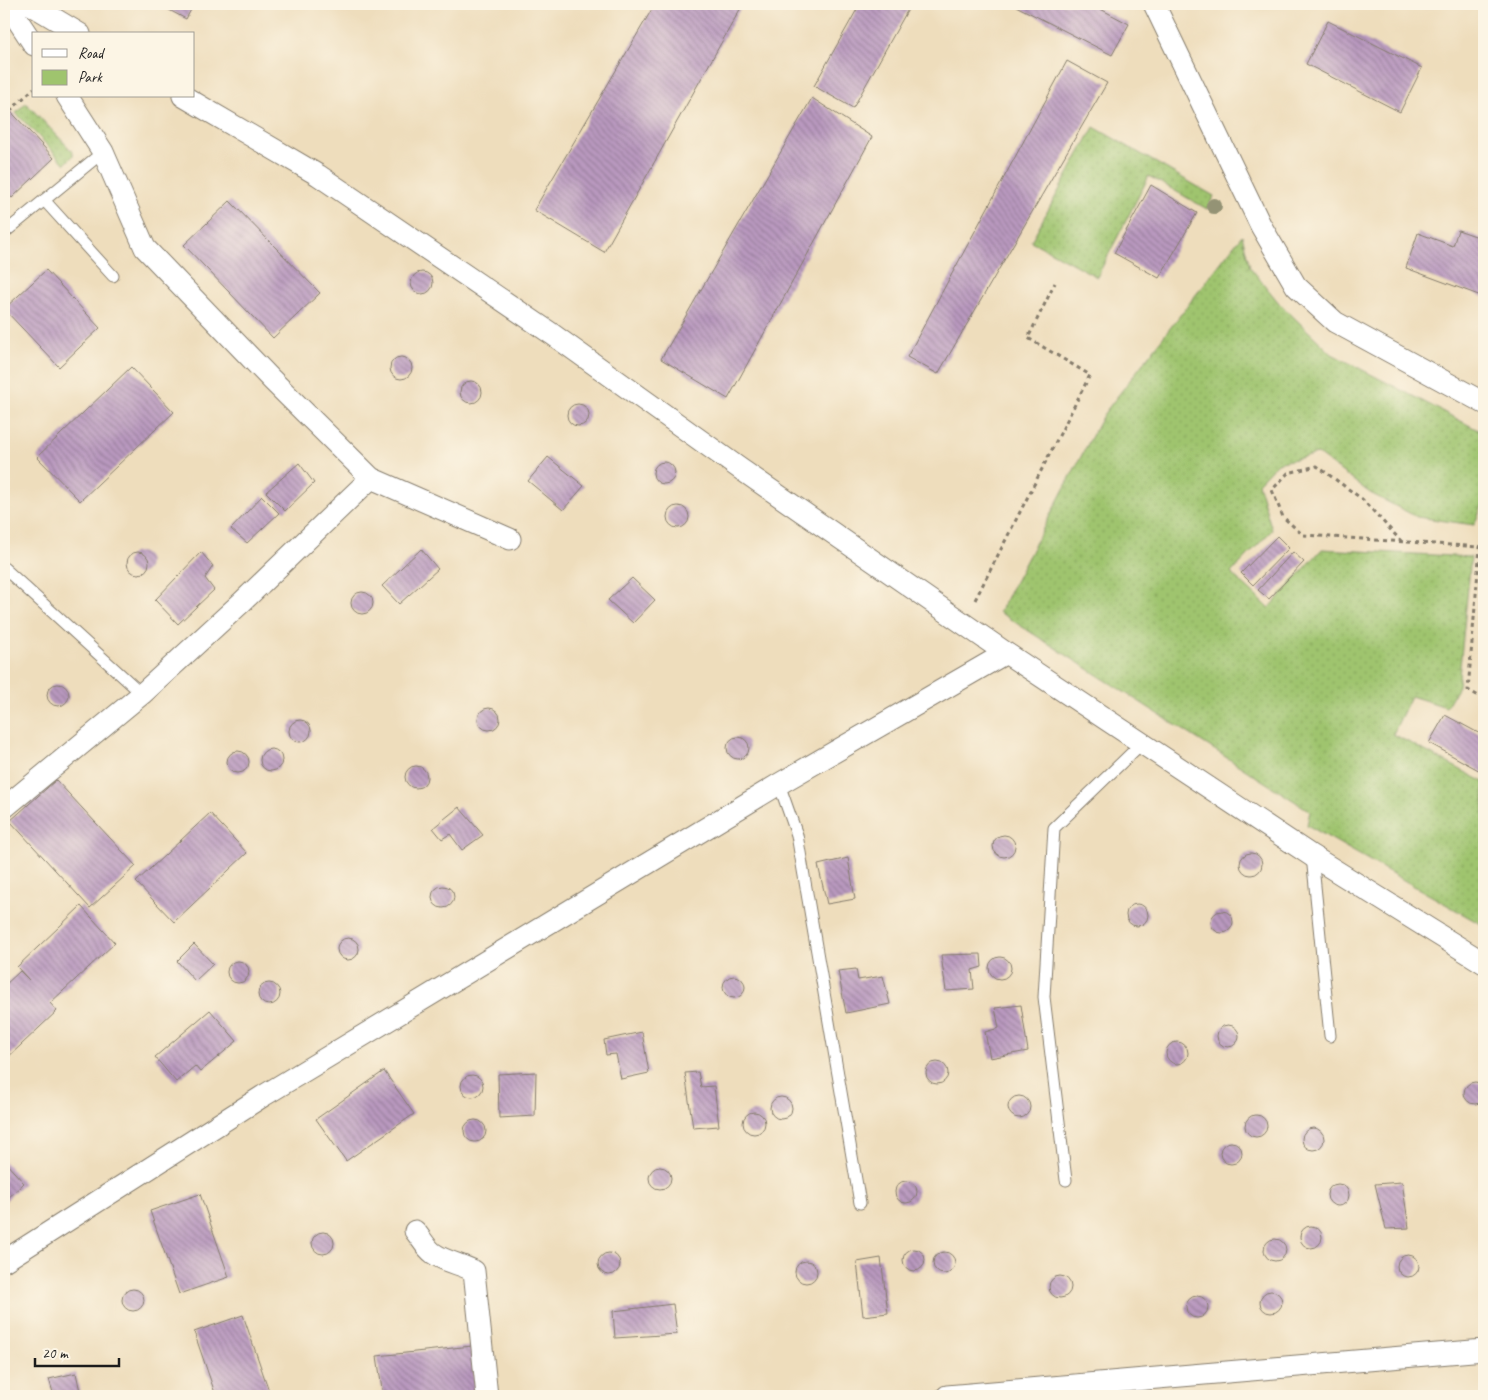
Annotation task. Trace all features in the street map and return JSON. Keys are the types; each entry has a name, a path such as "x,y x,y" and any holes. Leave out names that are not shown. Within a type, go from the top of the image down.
{"street":[{"path":"7,4 32,42"},
{"path":"30,4 77,32"},
{"path":"1154,4 1261,226 1296,286 1335,322 1484,403"},
{"path":"68,98 103,152 145,248 272,380 371,478 510,540"},
{"path":"186,98 326,180 552,334 739,468 1006,653 1312,856 1484,963"},
{"path":"4,808 142,694 242,602 371,478"},
{"path":"4,1261 263,1096 779,784 1006,653"},
{"path":"415,1231 433,1253 451,1263 463,1265 474,1271 487,1396"},
{"path":"947,1396 1484,1350"}],"lane":[{"path":"4,233 103,152"},
{"path":"44,200 113,276"},
{"path":"4,568 142,694"},
{"path":"1066,1180 1044,997 1054,828 1142,743"},
{"path":"779,784 797,835 860,1203"},
{"path":"1312,856 1330,1036"}],"path":[{"path":"10,111 32,90"},
{"path":"963,623 1090,375 1028,338 1055,283"},
{"path":"1402,542 1362,499 1317,466 1288,473 1272,490 1283,516 1303,535 1402,542 1480,547"},
{"path":"1484,538 1480,547 1468,690 1484,698"}],"green space":[{"path":"26,103 73,152 73,156 65,164 16,113"},
{"path":"1094,127 1214,196 1207,209 1149,176 1097,277 1031,241"},
{"path":"1242,235 1250,267 1279,303 1332,354 1484,433 1484,502 1474,525 1417,517 1370,493 1318,454 1277,463 1258,483 1272,530 1231,573 1269,608 1322,549 1471,557 1458,687 1446,707 1411,696 1393,734 1484,782 1484,926 1307,825 1310,811 999,612 1103,415"}],"building":[{"path":"158,4 194,4 186,19"},
{"path":"655,4 743,4 604,252 534,210"},
{"path":"860,4 911,4 853,108 814,86"},
{"path":"1012,4 1091,4 1129,24 1112,55"},
{"path":"1328,21 1422,68 1400,112 1306,64"},
{"path":"1067,61 1107,83 938,374 907,357"},
{"path":"812,98 872,137 728,399 661,359"},
{"path":"4,104 54,158 12,198 4,189"},
{"path":"1151,185 1197,213 1159,278 1114,253"},
{"path":"230,201 320,293 273,338 184,245"},
{"path":"1458,230 1484,239 1484,297 1406,268 1418,233 1453,246"},
{"path":"46,270 100,328 59,367 4,309"},
{"path":"422,272 430,275 433,283 430,291 422,294 414,291 411,283 414,275"},
{"path":"401,357 409,360 412,368 409,376 401,379 393,376 390,368 393,360"},
{"path":"131,367 174,412 80,501 37,457"},
{"path":"471,381 479,384 482,392 479,400 471,403 463,400 460,392 463,384"},
{"path":"578,404 586,407 589,415 586,423 578,426 570,423 567,415 570,407"},
{"path":"548,457 584,486 563,510 528,481"},
{"path":"664,462 672,465 675,473 672,481 664,484 656,481 653,473 656,465"},
{"path":"299,463 314,483 285,511 266,492"},
{"path":"262,496 279,513 247,543 231,529"},
{"path":"678,506 686,509 689,517 686,525 678,528 670,525 667,517 670,509"},
{"path":"1277,536 1289,548 1253,585 1241,573"},
{"path":"421,549 438,569 399,604 382,586"},
{"path":"138,552 146,555 149,563 146,571 138,574 130,571 127,563 130,555"},
{"path":"201,552 213,566 205,578 214,590 178,624 155,600"},
{"path":"1293,552 1304,562 1269,599 1258,590"},
{"path":"632,578 655,600 633,623 608,600"},
{"path":"362,592 370,595 373,603 370,611 362,614 354,611 351,603 354,595"},
{"path":"58,684 66,687 69,695 66,703 58,706 50,703 47,695 50,687"},
{"path":"489,708 497,711 500,719 497,727 489,730 481,727 478,719 481,711"},
{"path":"1445,715 1484,736 1484,773 1429,743"},
{"path":"300,720 308,723 311,731 308,739 300,742 292,739 289,731 292,723"},
{"path":"738,737 746,740 749,748 746,756 738,759 730,756 727,748 730,740"},
{"path":"271,749 279,752 282,760 279,768 271,771 263,768 260,760 263,752"},
{"path":"238,751 246,754 249,762 246,770 238,773 230,770 227,762 230,754"},
{"path":"416,766 424,769 427,777 424,785 416,788 408,785 405,777 408,769"},
{"path":"56,780 136,866 90,908 10,821"},
{"path":"459,807 483,835 462,850 450,834 442,839 433,828"},
{"path":"210,813 247,853 174,922 136,882"},
{"path":"1004,835 1012,838 1015,846 1012,854 1004,857 996,854 993,846 996,838"},
{"path":"1251,853 1259,856 1262,864 1259,872 1251,875 1243,872 1240,864 1243,856"},
{"path":"848,858 855,899 827,904 818,865"},
{"path":"443,886 451,889 454,897 451,905 443,908 435,905 432,897 435,889"},
{"path":"1137,904 1145,907 1148,915 1145,923 1137,926 1129,923 1126,915 1129,907"},
{"path":"81,906 115,943 50,1003 57,1011 4,1061 4,986 20,971 29,980 17,967"},
{"path":"1222,911 1230,914 1233,922 1230,930 1222,933 1214,930 1211,922 1214,914"},
{"path":"348,938 356,941 359,949 356,957 348,960 340,957 337,949 340,941"},
{"path":"194,944 213,964 195,981 177,961"},
{"path":"981,954 982,967 972,970 974,989 946,991 941,955"},
{"path":"1000,957 1008,960 1011,968 1008,976 1000,979 992,976 989,968 992,960"},
{"path":"238,961 246,964 249,972 246,980 238,983 230,980 227,972 230,964"},
{"path":"856,969 858,980 883,976 890,1004 846,1013 838,971"},
{"path":"734,976 742,979 745,987 742,995 734,998 726,995 723,987 726,979"},
{"path":"269,983 277,986 280,994 277,1002 269,1005 261,1002 258,994 261,986"},
{"path":"1021,1005 1028,1051 990,1058 985,1032 999,1028 995,1008"},
{"path":"210,1010 237,1041 200,1072 195,1066 176,1082 155,1057"},
{"path":"1228,1025 1236,1028 1239,1036 1236,1044 1228,1047 1220,1044 1217,1036 1220,1028"},
{"path":"642,1032 649,1073 621,1079 616,1054 606,1055 604,1040"},
{"path":"1177,1042 1185,1045 1188,1053 1185,1061 1177,1064 1169,1061 1166,1053 1169,1045"},
{"path":"937,1062 945,1065 948,1073 945,1081 937,1084 929,1081 926,1073 929,1065"},
{"path":"384,1071 414,1114 346,1161 316,1119"},
{"path":"536,1072 535,1116 499,1118 498,1074"},
{"path":"698,1072 701,1087 714,1086 719,1126 693,1128 685,1073"},
{"path":"472,1075 480,1078 483,1086 480,1094 472,1097 464,1094 461,1086 464,1078"},
{"path":"1475,1082 1483,1085 1486,1093 1483,1101 1475,1104 1467,1101 1464,1093 1467,1085"},
{"path":"1019,1096 1027,1099 1030,1107 1027,1115 1019,1118 1011,1115 1008,1107 1011,1099"},
{"path":"781,1097 789,1100 792,1108 789,1116 781,1119 773,1116 770,1108 773,1100"},
{"path":"754,1112 762,1115 765,1123 762,1131 754,1134 746,1131 743,1123 746,1115"},
{"path":"1256,1115 1264,1118 1267,1126 1264,1134 1256,1137 1248,1134 1245,1126 1248,1118"},
{"path":"475,1120 483,1123 486,1131 483,1139 475,1142 467,1139 464,1131 467,1123"},
{"path":"1313,1128 1321,1131 1324,1139 1321,1147 1313,1150 1305,1147 1302,1139 1305,1131"},
{"path":"1231,1142 1239,1145 1242,1153 1239,1161 1231,1164 1223,1161 1220,1153 1223,1145"},
{"path":"4,1161 24,1183 4,1202"},
{"path":"660,1167 668,1170 671,1178 668,1186 660,1189 652,1186 649,1178 652,1170"},
{"path":"906,1181 914,1184 917,1192 914,1200 906,1203 898,1200 895,1192 898,1184"},
{"path":"1402,1182 1409,1228 1386,1229 1375,1184"},
{"path":"1338,1184 1346,1187 1349,1195 1346,1203 1338,1206 1330,1203 1327,1195 1330,1187"},
{"path":"200,1194 229,1277 179,1294 150,1211"},
{"path":"1311,1226 1319,1229 1322,1237 1319,1245 1311,1248 1303,1245 1300,1237 1303,1229"},
{"path":"323,1232 331,1235 334,1243 331,1251 323,1254 315,1251 312,1243 315,1235"},
{"path":"1275,1239 1283,1242 1286,1250 1283,1258 1275,1261 1267,1258 1264,1250 1267,1242"},
{"path":"914,1249 922,1252 925,1260 922,1268 914,1271 906,1268 903,1260 906,1252"},
{"path":"944,1252 952,1255 955,1263 952,1271 944,1274 936,1271 933,1263 936,1255"},
{"path":"609,1253 617,1256 620,1264 617,1272 609,1275 601,1272 598,1264 601,1256"},
{"path":"1408,1255 1416,1258 1419,1266 1416,1274 1408,1277 1400,1274 1397,1266 1400,1258"},
{"path":"881,1258 888,1313 863,1316 857,1262"},
{"path":"806,1261 814,1264 817,1272 814,1280 806,1283 798,1280 795,1272 798,1264"},
{"path":"1060,1276 1068,1279 1071,1287 1068,1295 1060,1298 1052,1295 1049,1287 1052,1279"},
{"path":"133,1289 141,1292 144,1300 141,1308 133,1311 125,1308 122,1300 125,1292"},
{"path":"1271,1291 1279,1294 1282,1302 1279,1310 1271,1313 1263,1310 1260,1302 1263,1294"},
{"path":"1197,1296 1205,1299 1208,1307 1205,1315 1197,1318 1189,1315 1186,1307 1189,1299"},
{"path":"673,1304 677,1334 615,1338 613,1311"},
{"path":"243,1315 269,1391 254,1396 216,1396 194,1332"},
{"path":"472,1346 476,1396 383,1396 377,1356"},
{"path":"76,1373 81,1396 54,1396 49,1379"}]}
